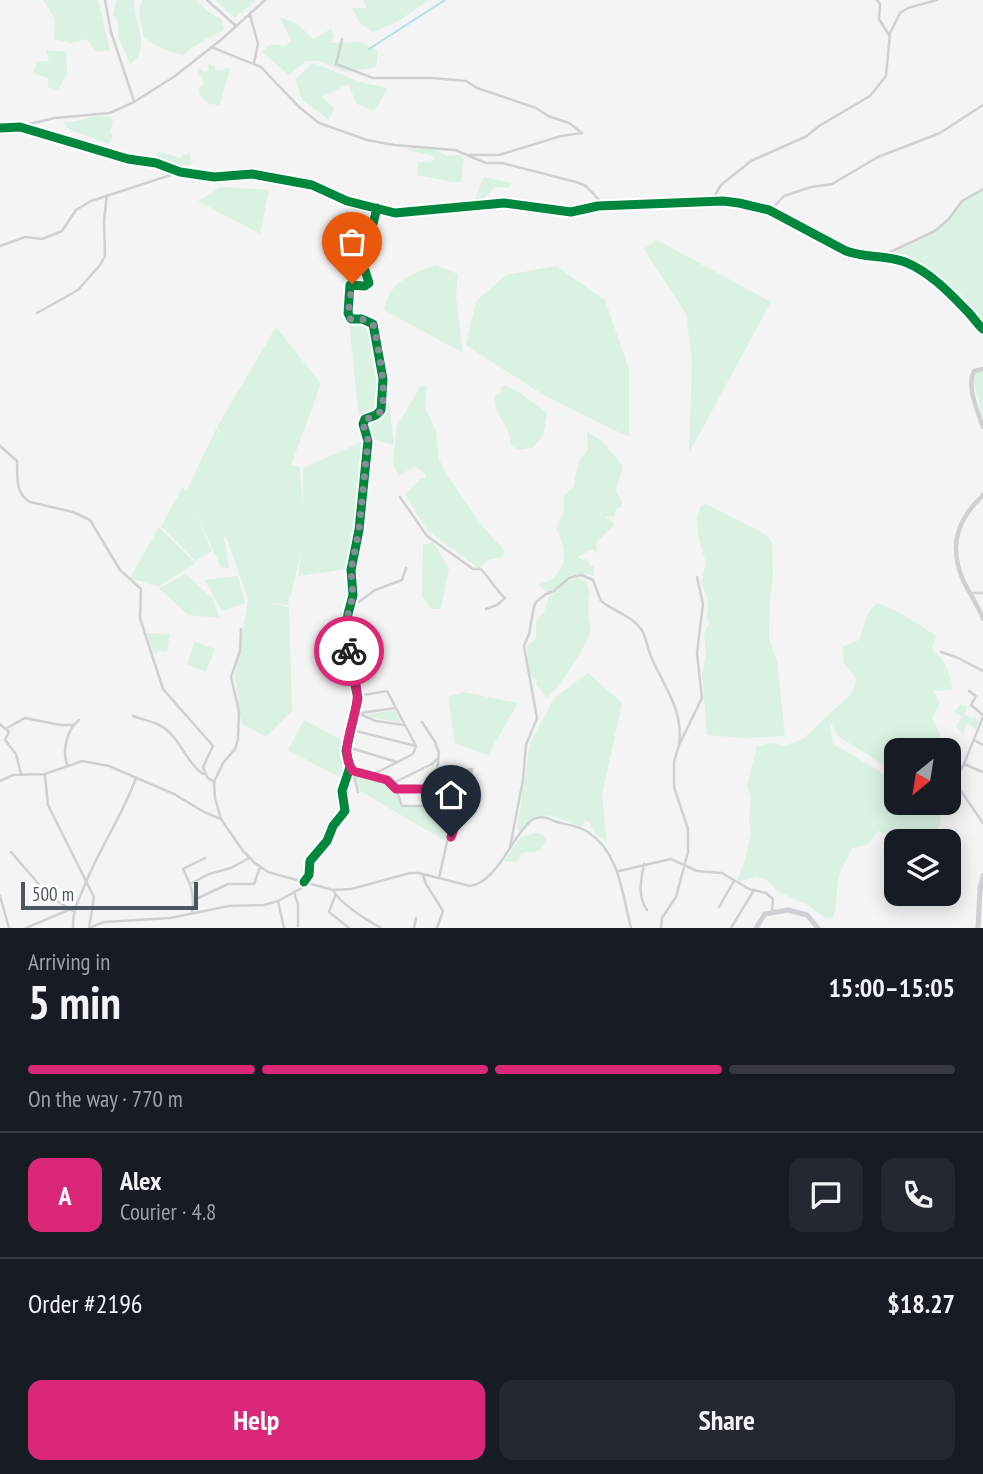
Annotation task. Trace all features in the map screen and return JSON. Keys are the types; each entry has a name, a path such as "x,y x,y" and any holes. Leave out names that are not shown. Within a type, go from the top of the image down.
{"main road":[{"path":"978,928 982,888"},
{"path":"756,928 761,918 772,911 788,910 807,915 818,928"}],"street":[{"path":"105,0 111,32 134,102"},
{"path":"207,0 235,26"},
{"path":"0,128 20,127 55,118 110,113 134,102 175,76 265,0"},
{"path":"877,0 880,3 881,25 889,35"},
{"path":"711,202 721,185 751,161 807,136 870,96 886,76 889,35 903,10 937,0"},
{"path":"250,14 258,44 254,63"},
{"path":"342,39 336,64 340,67 360,71 373,78 466,80 477,88 536,108 548,116 569,123 582,133 561,136 499,155 467,155"},
{"path":"211,47 261,67 299,107 319,123 367,140 454,150 486,163 502,163 576,182 586,186 605,206"},
{"path":"770,211 784,196 811,187 832,184 878,157 940,133 983,104"},
{"path":"20,127 128,159 156,163 180,172 214,177 252,174 312,185 347,201 402,213 505,202 571,212 605,206 739,203 770,211 854,254 882,256 920,270 967,310 983,329"},
{"path":"0,246 25,237 42,239 62,231 80,206 180,172"},
{"path":"882,256 935,231 949,219 962,201 983,189"},
{"path":"37,313 78,290 100,265 105,256 104,220 107,195"},
{"path":"358,792 347,760 347,747 357,713 358,696 346,642 348,614 354,592 351,570 359,530 368,440 363,424 365,419 381,410 383,379 373,324 362,319 351,319 348,313 350,285 365,286 369,283 363,264 377,208"},
{"path":"983,369 974,371 971,378 983,427"},
{"path":"0,446 17,461 16,476 24,498 30,502 73,512 90,520 120,570 141,589 140,618 163,689 213,746 204,762 203,771 206,776"},
{"path":"982,616 962,578 957,559 957,531 965,514 983,495"},
{"path":"400,497 427,536 473,569 481,569 505,598 497,605 486,608"},
{"path":"352,600 359,602 375,590 402,580 406,568"},
{"path":"509,850 523,780 526,745 537,718 524,646 537,601 569,578 587,576 597,586 601,601 630,619 643,631 651,656 675,701 681,735 680,745"},
{"path":"661,928 662,918 676,897 686,865 688,829 674,787 674,762 702,698 697,653 703,604 697,577"},
{"path":"970,593 983,593"},
{"path":"241,629 240,651 232,677 239,712 238,739 235,749 223,763 214,782 215,798 221,819 249,858 260,867 275,875 333,890 351,889 399,875 422,874 470,886 476,885 485,879 531,821 543,817 589,833 610,856 618,872 631,928"},
{"path":"941,652 983,671"},
{"path":"358,696 387,691 416,746 413,754 372,775"},
{"path":"969,691 976,696 971,706 982,718 964,764 954,780 983,823"},
{"path":"357,713 396,708"},
{"path":"357,713 376,721 404,725"},
{"path":"133,716 161,725 180,745 195,768 214,782"},
{"path":"6,728 24,718 73,725"},
{"path":"68,766 65,755 67,736 79,720"},
{"path":"422,722 435,742 438,757 436,781 455,813 456,825"},
{"path":"0,724 9,732 5,740 16,754 21,774"},
{"path":"351,730 416,746"},
{"path":"974,740 983,745"},
{"path":"347,747 397,762"},
{"path":"391,784 432,764 438,757"},
{"path":"0,781 13,775 45,774 82,761 109,766 174,794 221,819"},
{"path":"964,764 983,772"},
{"path":"439,878 447,842 461,814 472,769 468,770 450,806"},
{"path":"351,770 387,780 396,789 402,806 450,806"},
{"path":"304,882 309,875 310,860 327,841 332,826 344,813 342,791 351,770"},
{"path":"45,774 48,805 87,880 94,900 89,928"},
{"path":"73,928 72,910 107,835 124,808 136,778"},
{"path":"422,790 436,781"},
{"path":"396,789 439,789"},
{"path":"11,852 49,896 72,910"},
{"path":"192,913 194,900 191,883 183,868 205,858"},
{"path":"191,883 209,874 232,868 249,858"},
{"path":"618,872 668,858 697,871 722,873 754,890 771,895 774,903 772,911"},
{"path":"644,864 640,886 642,903 647,909"},
{"path":"194,900 228,884 254,884 260,867"},
{"path":"422,874 443,911 438,928"},
{"path":"982,888 983,875"},
{"path":"719,907 734,881"},
{"path":"89,928 104,922 170,918 229,906 264,905 278,901 310,884"},
{"path":"333,890 335,896 381,928"},
{"path":"731,928 754,890"},
{"path":"294,892 299,905 298,926"},
{"path":"335,896 329,912 349,928"},
{"path":"0,898 9,928"},
{"path":"278,901 284,928"},
{"path":"28,928 72,910"},
{"path":"414,928 416,918"}],"green space":[{"path":"43,0 98,0 110,50 97,52 86,39 71,43 54,39 55,19"},
{"path":"116,0 134,0 141,43 137,58 130,64 118,36 118,22 113,15"},
{"path":"142,0 198,0 206,10 222,20 224,30 183,55 165,50 144,38 139,13"},
{"path":"215,0 256,0 235,18"},
{"path":"364,0 429,0 397,22 373,32 359,22 352,8 366,8"},
{"path":"280,17 299,25 313,39 331,29 334,36 331,43 361,42 378,51 376,67 347,72 319,61 306,61 289,75 262,52 270,44 285,46 291,41"},
{"path":"46,50 66,52 67,74 58,90 48,87 48,78 33,73 37,62 49,61"},
{"path":"313,63 363,83 385,87 387,90 374,111 357,104 348,84 322,97 334,108 329,120 302,100 295,79"},
{"path":"209,64 215,66 215,70 223,71 226,67 230,69 220,105 209,104 200,96 199,88 204,85 199,69 208,71"},
{"path":"98,116 111,117 113,122 110,132 113,136 109,144 70,130 63,122 72,122"},
{"path":"407,150 438,150 446,156 459,155 464,159 461,182 417,175 418,162 435,159 434,156"},
{"path":"159,151 180,158 189,152 192,163 186,166 153,161"},
{"path":"484,177 512,183 508,188 495,187 482,201 473,203"},
{"path":"221,187 269,190 260,234 198,201"},
{"path":"983,190 983,325 928,271 889,255 929,236 945,225 963,202"},
{"path":"657,240 771,302 689,453 692,361 686,314 644,249"},
{"path":"435,265 458,274 456,297 463,353 384,310 396,285"},
{"path":"556,266 605,300 629,369 629,437 545,396 466,345 476,301 506,275"},
{"path":"349,323 379,324 394,445 361,436"},
{"path":"276,327 321,384 291,465 300,467 303,504 303,468 366,440 348,569 298,576 301,553 288,605 269,603 289,607 292,711 266,737 241,723 235,676 248,599 227,539 224,538 229,568 221,567 193,507 212,551 195,561 161,526 183,487 186,492 216,429 222,435 217,427"},
{"path":"975,372 983,372 983,418 973,379"},
{"path":"427,385 425,407 436,431 439,459 448,477 483,527 504,550 503,557 487,560 479,569 427,530 405,495 420,479 426,478 424,473 415,466 399,476 393,463 397,426 420,387"},
{"path":"503,385 517,391 547,413 543,436 532,448 519,450 511,446 509,434 495,402 495,396 501,393 500,388"},
{"path":"587,431 602,441 623,466 616,491 622,502 621,507 616,509 615,516 605,517 615,524 596,543 597,553 593,550 587,551 578,557 587,559 589,565 594,567 594,576 573,575 562,582 579,578 586,582 590,594 588,611 591,628 573,665 547,698 536,685 537,679 529,673 527,646 536,639 536,621 544,612 549,596 558,591 561,585 548,592 538,585 554,577 562,567 562,541 556,529 564,511 564,495 573,488 579,461 588,450"},
{"path":"706,504 761,532 772,543 769,637 777,662 785,736 744,738 707,735 702,673 706,654 704,633 710,623 706,617 707,597 701,582 706,563 699,540 697,518 701,506"},
{"path":"159,527 195,563 158,587 130,578"},
{"path":"433,542 449,568 441,609 431,609 422,596 423,545"},
{"path":"186,574 212,598 220,618 188,615 159,588"},
{"path":"238,576 245,603 222,611 205,580"},
{"path":"877,603 901,613 936,636 932,649 947,668 953,690 934,691 940,703 932,718 940,738 884,738 884,765 838,736 829,720 833,744 884,775 884,816 940,816 940,825 937,829 884,829 884,833 878,831 867,845 852,848 838,879 833,918 826,919 811,907 776,890 769,881 756,877 737,882 751,834 751,797 747,785 757,746 772,743 783,746 803,739 851,694 857,680 844,663 842,647 859,640 868,613"},
{"path":"147,633 170,634 167,652 159,651 154,654"},
{"path":"195,642 215,649 206,672 187,664"},
{"path":"588,673 622,703 602,795 607,843 596,834 588,821 584,820 583,826 578,826 547,815 534,819 521,833 517,829 530,743 555,697"},
{"path":"463,692 518,703 488,755 455,743 448,697"},
{"path":"961,704 967,707 965,714 972,718 974,716 979,721 976,730 968,723 963,733 956,727 962,717 954,712"},
{"path":"395,710 401,723 364,715"},
{"path":"304,720 344,741 341,778 288,750"},
{"path":"355,775 389,782 402,807 449,808 448,816 454,825 445,841 360,791"},
{"path":"536,833 543,835 546,840 542,848 521,853 519,860 515,862 504,861 521,837"}],"waterway":[{"path":"369,49 445,0"}],"cycle path":[{"path":"0,128 20,127 128,159 156,163 180,172 214,177 252,174 312,185 347,201 395,213 504,203 571,212 598,206 723,201 739,203 769,210 846,251 898,260 913,266 945,289 983,329"},
{"path":"304,882 309,875 310,861 327,841 333,826 345,811 342,791 350,767 346,751 358,698 346,633 353,595 351,570 359,530 368,441 363,424 365,419 381,410 383,379 373,324 362,319 351,319 348,313 350,285 365,286 369,283 363,264 377,208"}],"way so far":[{"path":"349,651 346,639 353,596 351,570 359,530 368,440 363,424 365,419 381,410 383,379 373,324 348,316 352,284"}],"route":[{"path":"349,651 358,696 346,751 350,768 387,780 396,789 439,789 455,813 456,825 451,837"}]}
